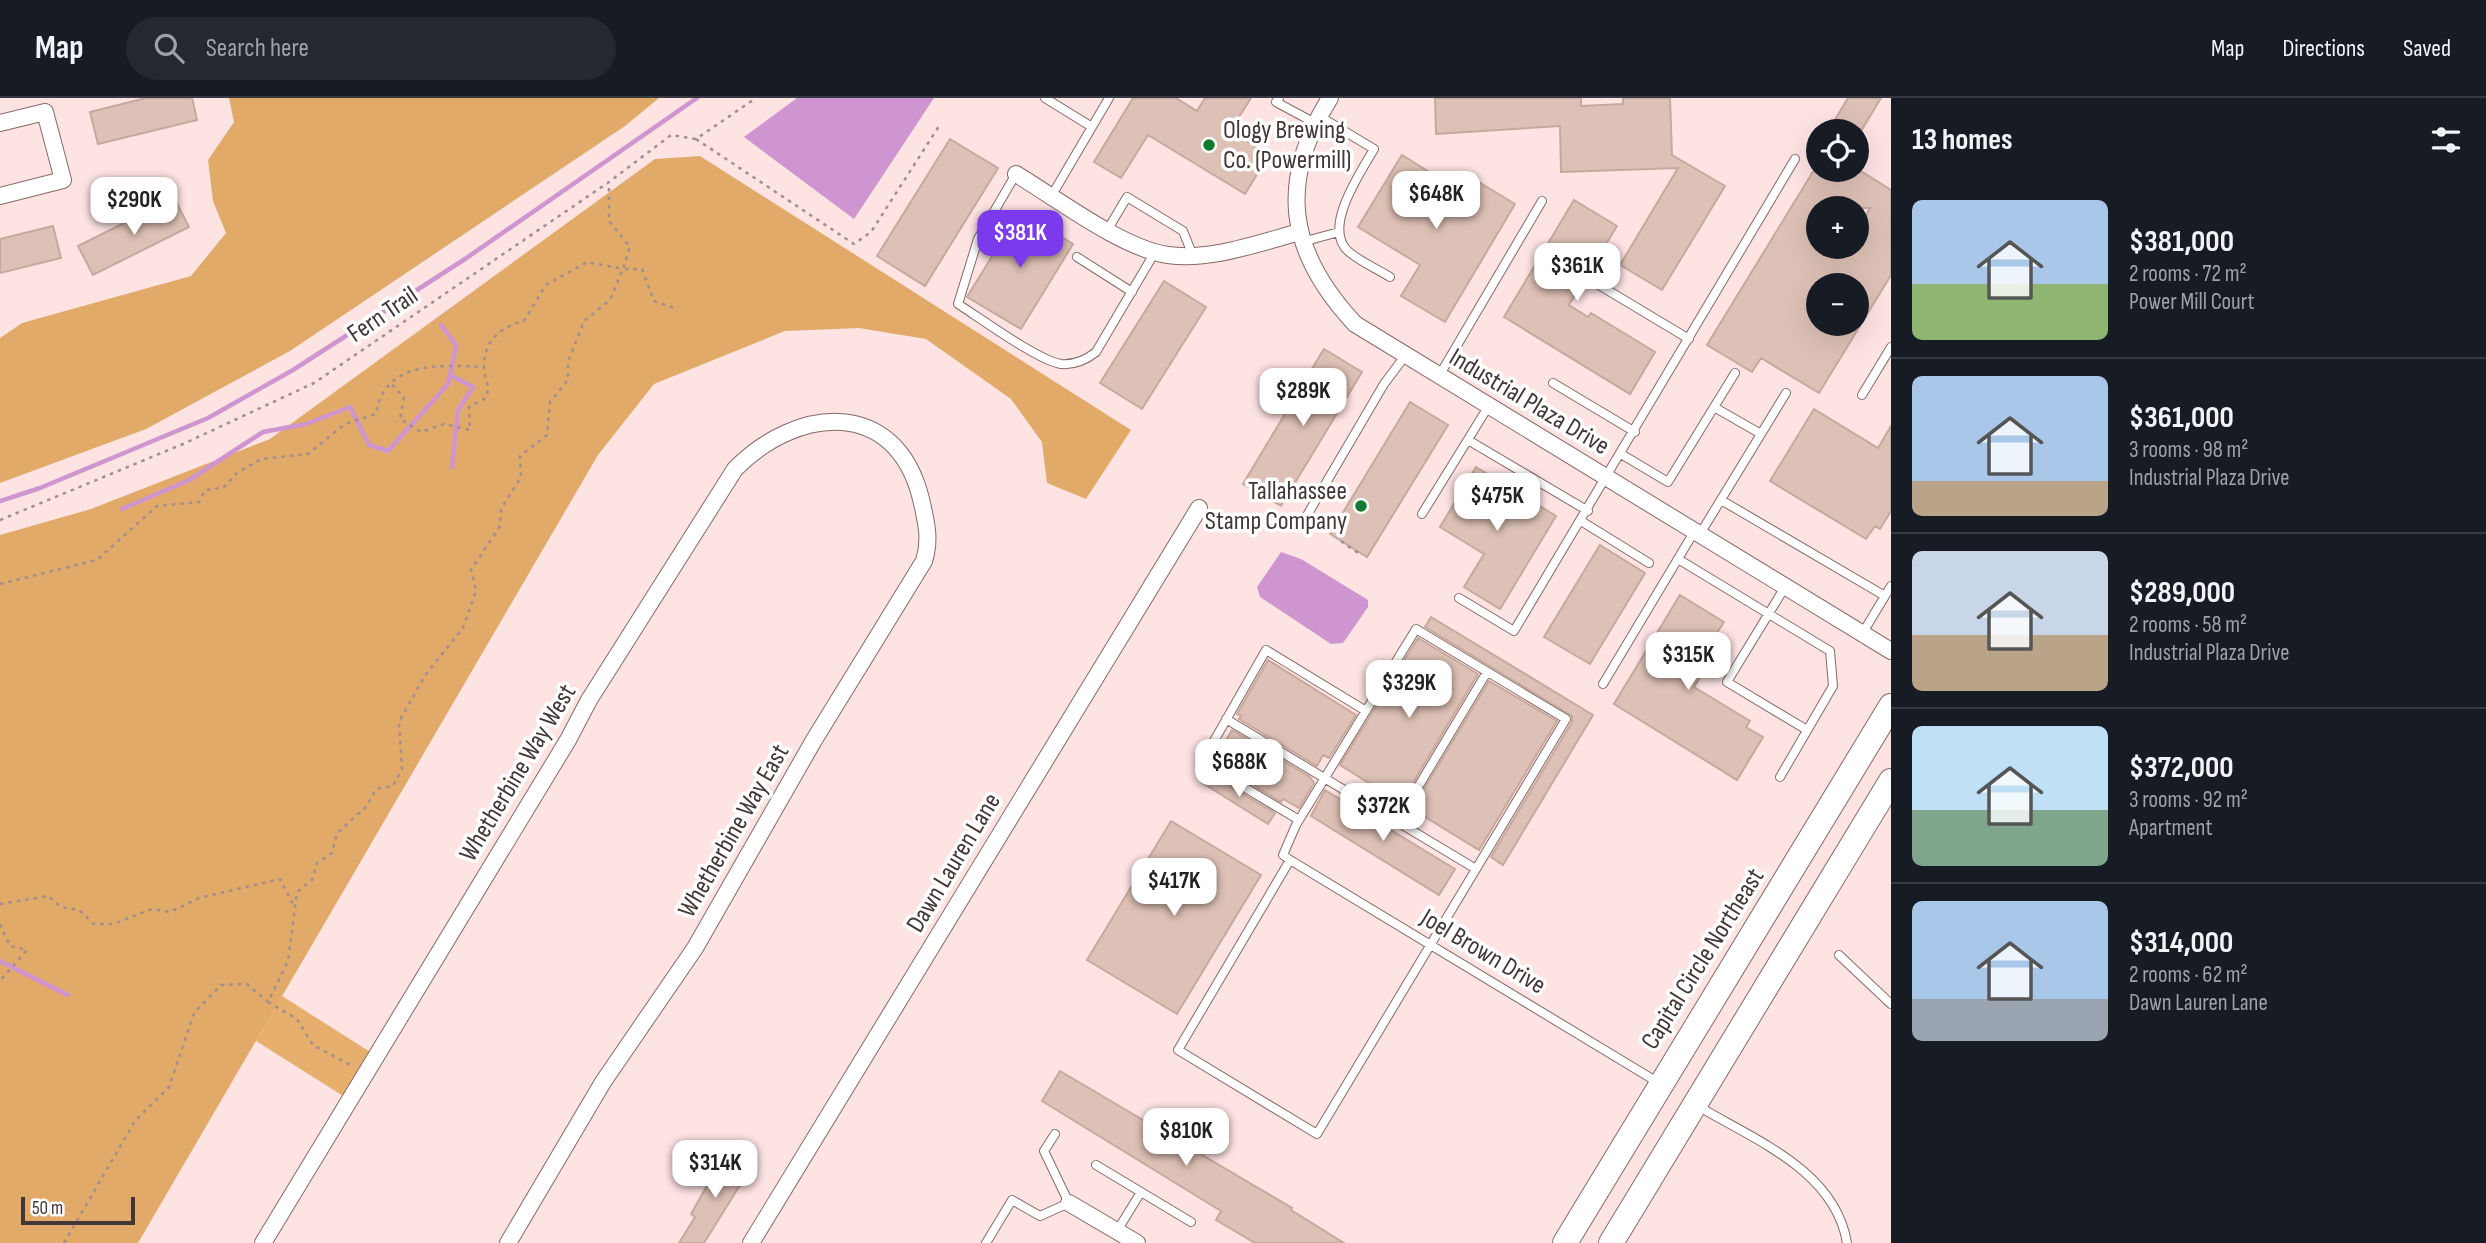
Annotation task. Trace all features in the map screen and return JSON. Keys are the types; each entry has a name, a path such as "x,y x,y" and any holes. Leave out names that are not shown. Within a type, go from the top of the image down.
{"main road":[{"name":"Capital Circle Northeast","path":"1565,1243 1891,706"},
{"path":"1611,1243 1891,781"},
{"path":"1661,1084 1695,1104"}],"street":[{"name":"Industrial Plaza Drive","path":"1330,98 1317,120 1301,164 1297,189 1301,237 1313,270 1330,297 1355,324 1891,651"},
{"path":"0,123 45,112 63,180 0,196"},
{"path":"1016,174 1135,246 1155,252 1193,256 1301,237"},
{"name":"Whetherbine Way West","path":"263,1243 568,740 589,700 735,469 768,440 803,426 855,424 881,435"},
{"name":"Whetherbine Way East","path":"508,1243 603,1082 695,948 787,786 924,561 929,544 916,480 909,461 881,435"},
{"name":"Dawn Lauren Lane","path":"751,1243 1199,508"},
{"path":"1069,1203 1136,1243"}],"lane":[{"path":"1045,98 1092,127"},
{"path":"1052,195 1109,98"},
{"path":"1279,98 1276,102 1374,149 1342,211 1339,232 1341,243 1348,251 1390,278"},
{"path":"1459,598 1514,631 1622,454 1795,159"},
{"path":"1016,174 978,239 958,304 1038,355 1060,364 1075,363 1096,352 1155,252"},
{"path":"1108,229 1127,197 1184,231 1193,256"},
{"path":"1439,376 1542,201"},
{"path":"1301,237 1339,232"},
{"path":"1077,257 1132,292"},
{"path":"1598,285 1689,339"},
{"path":"1862,395 1891,346"},
{"path":"1306,517 1384,384 1405,356"},
{"path":"1622,454 1668,482 1735,373"},
{"path":"1553,383 1635,432"},
{"path":"1603,684 1678,559 1721,500 1786,393"},
{"path":"1422,514 1488,407"},
{"path":"1714,407 1761,435"},
{"path":"1468,440 1588,511"},
{"path":"1721,500 1885,596"},
{"path":"1581,521 1649,563"},
{"path":"1678,559 1830,651 1833,686 1780,777"},
{"path":"1863,634 1891,586"},
{"path":"1785,587 1727,681 1807,730"},
{"path":"1416,629 1566,719 1317,1134 1178,1049 1287,857 1299,820 1366,711 1416,629"},
{"path":"1299,820 1202,762 1266,650 1366,711"},
{"path":"1397,822 1487,672"},
{"path":"1226,719 1476,869"},
{"name":"Joel Brown Drive","path":"1287,857 1661,1084"},
{"path":"1839,955 1891,1004"},
{"path":"1695,1104 1796,1164 1828,1197 1844,1224 1847,1243"},
{"path":"986,1243 1012,1200 1040,1216 1069,1203 1044,1151 1055,1134"},
{"path":"1096,1165 1191,1222"},
{"path":"1117,1231 1140,1192"}],"path":[{"path":"756,98 696,139 854,244 871,232 941,122"},
{"name":"Fern Trail","path":"0,520 183,444 314,383 609,181 671,135 696,139"},
{"path":"268,1002 288,961 297,892 312,880 317,863 332,853 337,832 368,806 376,789 393,786 402,768 399,722 426,674 463,628 476,591 471,570 500,526 501,509 520,477 520,456 547,435 550,402 568,380 568,362 583,321 610,300 623,269 630,247 610,221 609,181"},
{"path":"390,383 404,397 400,419 421,432 444,424 471,430 469,407 486,398 490,386 484,367 488,346 505,326 524,321 547,285 587,262 642,270 654,301 677,309"},
{"path":"0,584 97,561 157,506 199,502 205,490 223,488 237,473 261,459 308,454 345,424 365,420 376,414 378,399 390,383 416,369 436,365 484,367"},
{"path":"1341,541 1358,553"},
{"path":"0,904 48,896 61,908 79,910 94,924 113,924 152,909 170,912 199,898 280,879 295,908"},
{"path":"0,924 10,946 27,950 1,980"},
{"path":"64,1243 135,1121 169,1087 194,1013 221,985 247,984 268,1002 297,1019 313,1045 352,1066"}],"shaded area":[{"path":"229,98 659,98 625,126 290,351 146,429 0,483 0,338 22,323 191,276 226,233 213,201 208,160 234,122"},
{"path":"797,98 934,98 854,219 744,137"},
{"path":"700,156 1131,430 1086,499 1047,483 1042,442 1011,399 926,339 859,328 785,331 654,384 598,455 138,1243 0,1243 0,535 91,509 270,439 655,159"},
{"path":"1281,552 1301,559 1368,600 1368,607 1343,643 1331,644 1260,597 1257,587"},
{"path":"282,996 375,1055 348,1099 256,1041"}],"building":[{"path":"146,98 192,98 197,120 98,144 90,112"},
{"name":"Ology Brewing Co. (Powermill)","path":"1133,98 1176,98 1197,111 1205,98 1251,98 1230,131 1269,155 1245,194 1148,135 1121,178 1094,162"},
{"path":"1435,98 1581,98 1581,106 1623,104 1623,98 1670,98 1672,155 1725,186 1662,290 1620,265 1678,168 1561,172 1560,126 1436,134"},
{"path":"1848,98 1881,98 1868,119 1835,119"},
{"path":"950,139 998,168 925,286 877,256"},
{"path":"1402,155 1463,193 1472,178 1515,204 1445,322 1401,296 1420,265 1358,227"},
{"path":"1869,176 1891,190 1891,275 1869,311 1869,273 1806,273 1806,336 1854,336 1819,393 1761,358 1752,372 1707,345 1807,182 1869,182"},
{"path":"174,198 189,227 93,275 78,246"},
{"path":"1574,200 1617,226 1569,305 1588,317 1591,313 1655,352 1630,394 1504,317"},
{"path":"1020,211 1073,244 1021,329 967,297"},
{"path":"53,226 61,258 0,273 0,239"},
{"path":"1164,281 1206,307 1142,409 1100,383"},
{"path":"1324,349 1362,372 1281,506 1243,484"},
{"path":"1410,402 1448,425 1367,557 1330,534"},
{"path":"1814,409 1878,448 1891,426 1891,511 1880,529 1875,526 1866,539 1770,481"},
{"path":"1476,467 1556,516 1500,609 1464,587 1484,554 1440,527"},
{"path":"1600,545 1645,573 1590,664 1544,637"},
{"path":"1680,595 1724,622 1715,636 1722,641 1694,687 1750,721 1746,727 1763,737 1737,780 1614,704"},
{"path":"1431,617 1593,715 1503,865 1491,857 1572,722 1572,716 1425,627"},
{"path":"1418,638 1478,674 1401,803 1340,765"},
{"path":"1268,660 1356,715 1329,758 1323,755 1317,766 1239,719 1241,716 1237,714"},
{"path":"1489,681 1557,721 1479,850 1412,809"},
{"path":"1232,730 1310,777 1314,783 1299,808 1283,799 1281,802 1214,761"},
{"path":"1207,773 1275,813 1268,824 1201,782"},
{"path":"1325,790 1455,869 1439,895 1311,816"},
{"path":"1171,821 1261,875 1177,1014 1087,960"},
{"path":"1060,1071 1292,1208 1291,1210 1344,1243 1255,1243 1216,1220 1221,1211 1042,1101"},
{"path":"725,1154 750,1169 704,1243 679,1243 695,1217 691,1214"}],"waterway":[{"path":"0,501 40,488 208,418 293,370 465,259 697,98"},
{"path":"122,509 189,480 263,432 306,424 350,407 369,445 388,451 448,384 456,345 441,325"},
{"path":"450,375 473,387 458,410 452,467"},
{"path":"0,961 68,995"}],"place":[{"name":"Ology Brewing Co. (Powermill)","path":"1209,145"},
{"name":"Tallahassee Stamp Company","path":"1361,506"}]}
